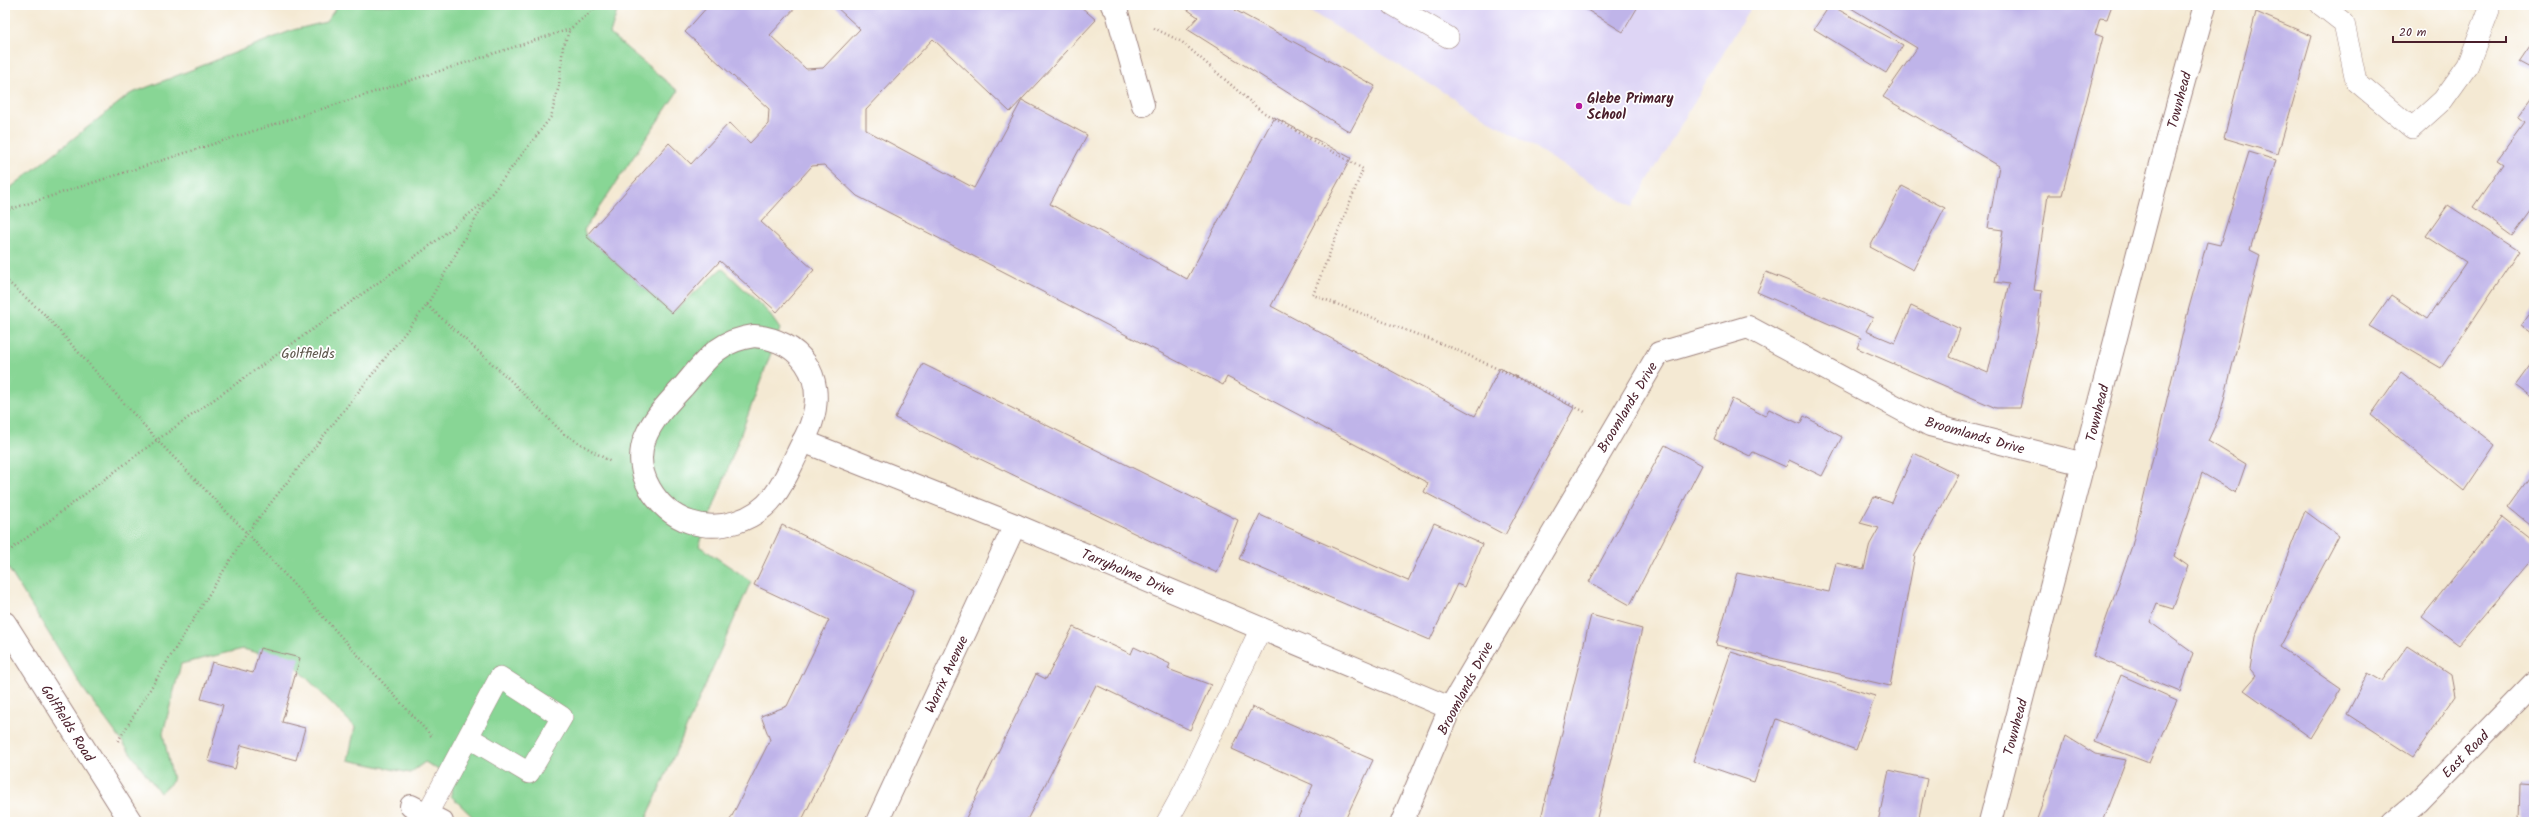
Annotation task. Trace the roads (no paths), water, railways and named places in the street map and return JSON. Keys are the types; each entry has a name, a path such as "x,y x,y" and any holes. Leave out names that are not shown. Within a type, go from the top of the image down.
{"street":[{"name":"Townhead","path":"1990,822 2205,5"},
{"path":"1114,7 1143,105"},
{"name":"Broomlands Drive","path":"1402,822 1450,708 1614,427 1659,353 1748,328 1930,425 2084,464"},
{"path":"754,336 781,341 793,348 805,362 813,378 815,408 812,422 803,441 784,481 773,497 759,511 741,520 721,526 704,526 689,522 660,504 650,490 642,465 645,439 664,408 714,350 740,338 754,336"},
{"name":"Tarryholme Drive","path":"803,441 1015,525 1450,708"},
{"name":"Warrix Avenue","path":"877,822 1015,525"},
{"name":"Golffields Road","path":"5,623 131,822"},
{"name":"East Road","path":"2394,822 2418,802 2534,683"}],"lane":[{"path":"1394,5 1448,37"},
{"path":"2321,5 2344,23 2356,81 2412,128 2443,100 2468,65 2489,10"},
{"path":"1167,822 1184,791 1261,628"},
{"path":"427,814 468,737 500,677 562,717 529,773 468,737"}],"place":[{"name":"Glebe Primary School","path":"1579,106"}],"park label":[{"name":"Golffields","path":"308,353"}]}
